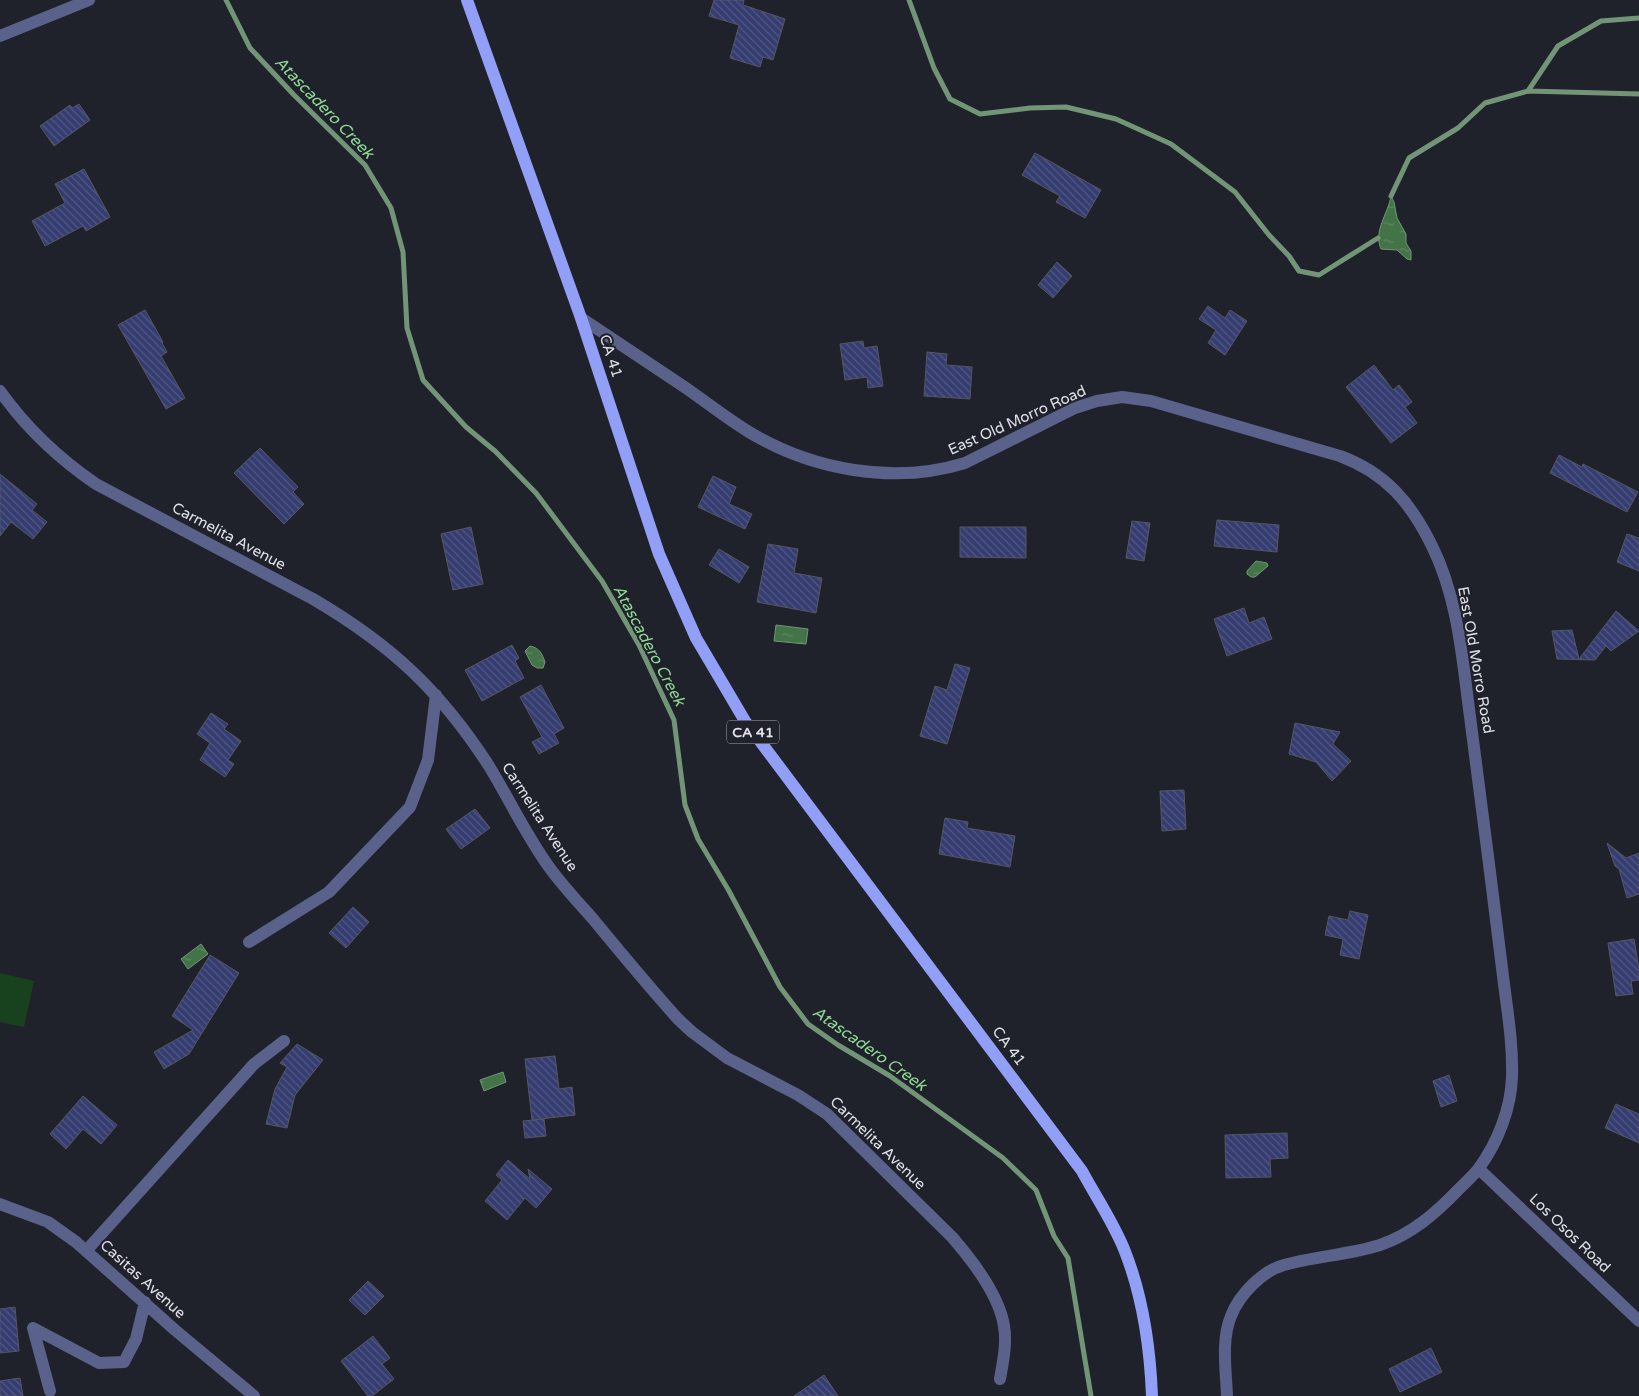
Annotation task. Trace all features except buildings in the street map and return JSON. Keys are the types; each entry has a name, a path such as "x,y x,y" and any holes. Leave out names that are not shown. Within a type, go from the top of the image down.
{"main road":[{"name":"CA 41","path":"467,0 581,318 659,554 696,638 745,722 1082,1171 1123,1249 1140,1296 1150,1354 1152,1396"}],"street":[{"path":"0,36 89,0"},
{"name":"East Old Morro Road","path":"581,318 750,432 801,456 848,469 882,474 926,473 948,469 965,463 1075,408 1097,401 1122,397 1151,401 1340,456 1379,476 1401,497 1418,520 1433,548 1452,602 1465,679 1508,1017 1512,1079 1506,1112 1497,1139 1479,1169 1424,1222 1403,1235 1351,1253 1282,1266 1256,1282 1232,1312 1228,1325 1225,1344 1227,1396"},
{"name":"Carmelita Avenue","path":"0,391 32,431 73,468 116,496 313,599 347,619 408,667 436,695 460,725 489,767 550,868 678,1020 727,1058 798,1094 827,1114 965,1252 988,1286 1004,1324 1005,1338 1000,1379"},
{"path":"249,942 329,892 410,806 428,760 436,695"},
{"path":"86,1251 254,1064 284,1041"},
{"name":"Los Osos Road","path":"1479,1169 1639,1321"},
{"name":"Casitas Avenue","path":"0,1204 48,1222 86,1251 252,1395"},
{"path":"50,1391 33,1328 99,1363 124,1362 136,1339 145,1302"}],"shaded area":[{"path":"0,973 34,981 24,1027 0,1022"}],"water":[{"path":"1391,196 1397,218 1406,234 1406,243 1411,251 1411,260 1407,259 1397,250 1381,249 1379,242 1380,229"},
{"path":"1256,561 1267,563 1268,566 1255,577 1251,577 1247,574 1247,571"},
{"path":"776,625 808,629 806,644 774,641"},
{"path":"530,646 536,648 542,654 545,662 543,668 537,668 532,665 525,651"},
{"path":"201,944 208,954 188,969 181,959"},
{"path":"503,1072 506,1082 484,1091 480,1080"}],"waterway":[{"name":"Atascadero Creek","path":"226,0 250,48 294,95 365,165 391,208 403,252 407,328 423,380 466,427 495,451 536,493 602,581 639,645 674,720 685,805 698,839 729,891 780,987 808,1024 838,1045 890,1076 1003,1158 1036,1190 1054,1236 1068,1258 1091,1396"},
{"path":"909,0 934,68 950,99 980,114 1030,108 1066,107 1116,119 1171,144 1235,192 1269,235 1289,256 1299,271 1319,275 1378,238"},
{"path":"1528,91 1558,46 1601,21 1639,18"},
{"path":"1391,196 1409,158 1458,128 1485,103 1528,91 1639,94"}]}
